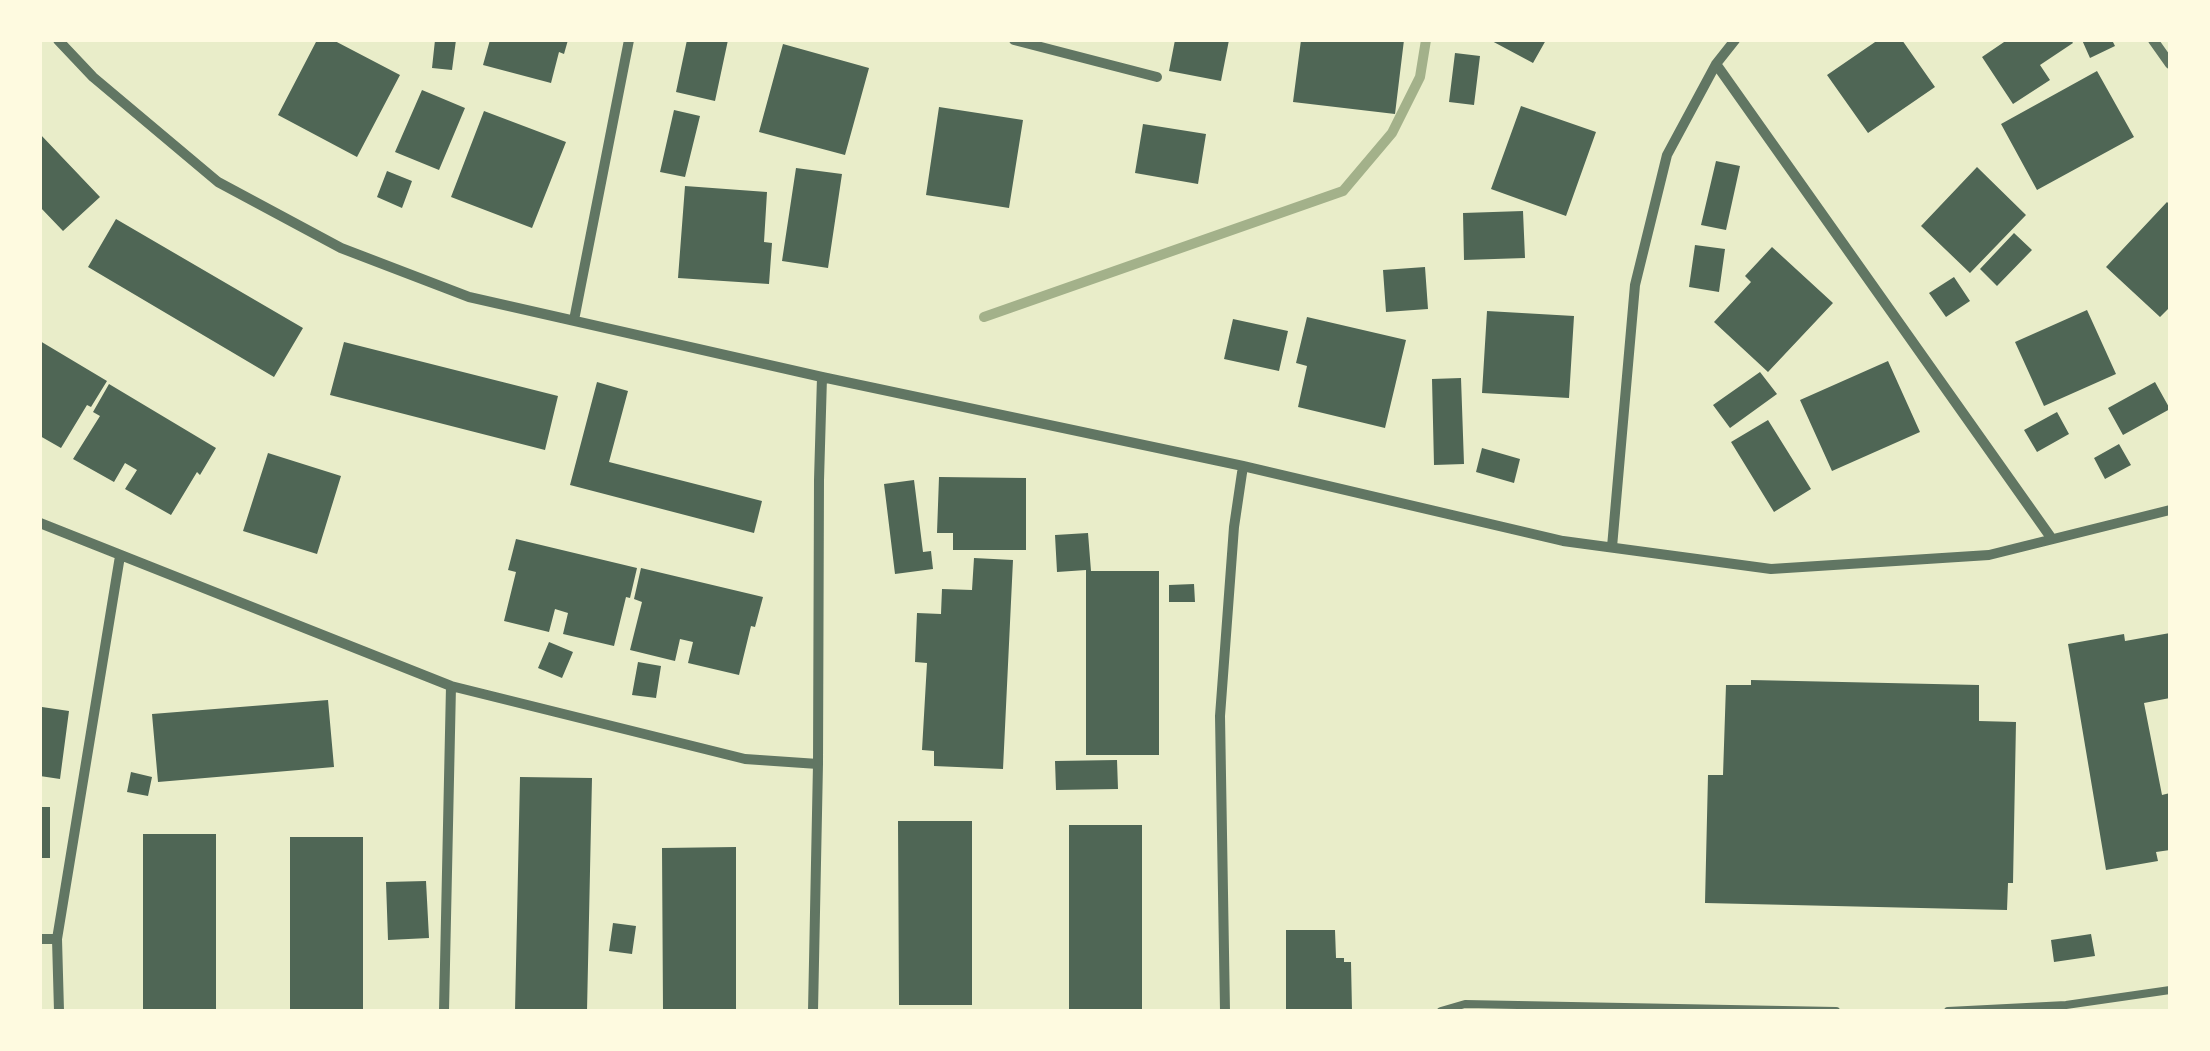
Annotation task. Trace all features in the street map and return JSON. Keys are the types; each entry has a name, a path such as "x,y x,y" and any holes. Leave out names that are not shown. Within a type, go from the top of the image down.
{"street":[{"path":"58,40 92,77 218,182 341,248 469,297 822,377 1243,466 1563,540 1771,569 1989,555 2170,510"},
{"path":"574,320 630,40"},
{"path":"1014,40 1157,77"},
{"path":"1612,547 1635,285 1667,155 1716,64 1735,40"},
{"path":"2153,40 2170,64"},
{"path":"1716,64 2052,540"},
{"path":"813,1011 822,377"},
{"path":"1225,1011 1220,716 1234,527 1243,466"},
{"path":"40,523 451,686 744,759 818,764"},
{"path":"59,1011 57,940 120,556"},
{"path":"444,1011 451,686"},
{"path":"40,939 57,940"}],"lane":[{"path":"1948,1011 2066,1005 2170,990"},
{"path":"1441,1011 1465,1004 1836,1011"}],"building":[{"path":"317,40 333,40 400,75 357,157 278,115"},
{"path":"435,40 456,40 452,70 432,68"},
{"path":"490,40 568,40 564,54 559,52 551,83 483,65"},
{"path":"687,40 728,40 715,101 676,92"},
{"path":"1175,40 1229,40 1221,81 1169,71"},
{"path":"1301,40 1404,40 1395,114 1293,102"},
{"path":"1490,40 1546,40 1533,63"},
{"path":"1878,40 1902,40 1935,87 1868,133 1827,75"},
{"path":"2007,40 2073,43 2040,65 2050,80 2013,104 1982,57"},
{"path":"2082,40 2112,40 2115,46 2090,58"},
{"path":"783,44 869,68 845,155 759,132"},
{"path":"1455,53 1480,56 1474,105 1449,102"},
{"path":"2097,71 2134,137 2037,190 2001,124"},
{"path":"422,90 465,108 439,170 395,152"},
{"path":"1521,106 1596,132 1566,216 1491,189"},
{"path":"939,107 1023,120 1009,208 926,195"},
{"path":"674,110 700,116 685,177 660,172"},
{"path":"484,111 566,142 532,228 451,197"},
{"path":"1143,124 1206,134 1198,184 1135,173"},
{"path":"40,134 100,197 63,231 40,207"},
{"path":"1716,161 1740,166 1726,230 1701,225"},
{"path":"1977,167 2026,215 1970,273 1921,226"},
{"path":"796,168 842,174 828,268 782,261"},
{"path":"387,171 412,181 402,208 377,197"},
{"path":"685,186 767,192 764,242 772,243 769,284 678,278"},
{"path":"2167,202 2170,307 2160,317 2106,267"},
{"path":"1523,211 1525,258 1464,260 1463,213"},
{"path":"116,219 303,328 274,377 88,267"},
{"path":"2014,233 2032,250 1997,286 1980,269"},
{"path":"1695,245 1725,249 1719,292 1689,287"},
{"path":"1772,247 1833,303 1768,372 1714,322 1751,282 1745,276"},
{"path":"1425,267 1428,309 1386,312 1383,270"},
{"path":"1954,277 1970,301 1946,317 1929,293"},
{"path":"2087,310 2116,374 2044,406 2015,342"},
{"path":"1487,311 1574,316 1569,398 1482,393"},
{"path":"1307,317 1406,340 1385,428 1298,407 1307,366 1296,363"},
{"path":"1233,319 1288,331 1279,371 1224,359"},
{"path":"40,341 107,381 61,448 40,436"},
{"path":"344,342 558,396 545,450 330,395"},
{"path":"1888,361 1920,432 1832,471 1800,400"},
{"path":"1760,372 1777,394 1730,428 1713,405"},
{"path":"1461,378 1464,464 1434,465 1432,379"},
{"path":"597,382 628,391 609,462 762,501 754,533 570,485"},
{"path":"2155,382 2170,409 2123,435 2108,408"},
{"path":"109,384 216,448 171,515 125,489 137,470 125,463 114,482 73,459 100,416 93,412"},
{"path":"2057,412 2069,434 2037,452 2024,430"},
{"path":"1768,420 1811,489 1774,512 1731,442"},
{"path":"2119,444 2131,465 2105,479 2094,458"},
{"path":"1482,448 1520,459 1514,483 1476,472"},
{"path":"268,453 341,476 317,554 243,531"},
{"path":"939,477 1026,478 1026,550 953,550 953,533 937,533"},
{"path":"914,480 923,552 931,551 933,569 895,574 884,484"},
{"path":"1088,533 1091,571 1159,571 1159,755 1086,755 1086,570 1057,572 1055,535"},
{"path":"516,539 637,568 614,646 563,634 568,613 555,609 549,632 504,621 516,572 508,570"},
{"path":"974,558 1013,560 1003,769 934,766 934,751 922,750 927,663 915,662 917,613 941,614 942,589 972,590"},
{"path":"641,568 763,597 739,675 688,663 693,642 680,639 675,661 630,650 642,602 634,599"},
{"path":"1194,584 1195,602 1169,602 1169,585"},
{"path":"2170,633 2170,698 2144,703 2162,795 2170,793 2170,850 2156,852 2158,861 2106,870 2068,644 2124,634 2125,641"},
{"path":"549,642 573,652 562,678 538,668"},
{"path":"638,662 661,666 656,698 632,695"},
{"path":"1751,680 1979,685 1979,721 2016,722 2013,883 2008,883 2007,910 1705,903 1708,775 1723,775 1726,685 1751,685"},
{"path":"328,700 334,767 158,782 152,714"},
{"path":"42,707 69,711 60,779 40,776"},
{"path":"1117,760 1118,789 1056,790 1055,761"},
{"path":"131,772 152,777 148,796 127,792"},
{"path":"520,777 592,778 587,1011 515,1011"},
{"path":"40,807 50,807 50,858 40,858"},
{"path":"898,821 972,821 972,1005 899,1005"},
{"path":"1069,825 1142,825 1142,1009 1069,1009"},
{"path":"143,834 216,834 216,1011 143,1011"},
{"path":"290,837 363,837 363,1011 290,1011"},
{"path":"736,847 736,1011 663,1011 662,848"},
{"path":"426,881 429,938 388,940 386,882"},
{"path":"613,923 636,926 632,954 609,951"},
{"path":"1286,930 1335,930 1336,958 1351,962 1352,1011 1286,1011"},
{"path":"2091,934 2095,956 2054,962 2051,940"}],"waterway":[{"path":"984,317 1343,191 1392,133 1420,77 1426,40"}]}
